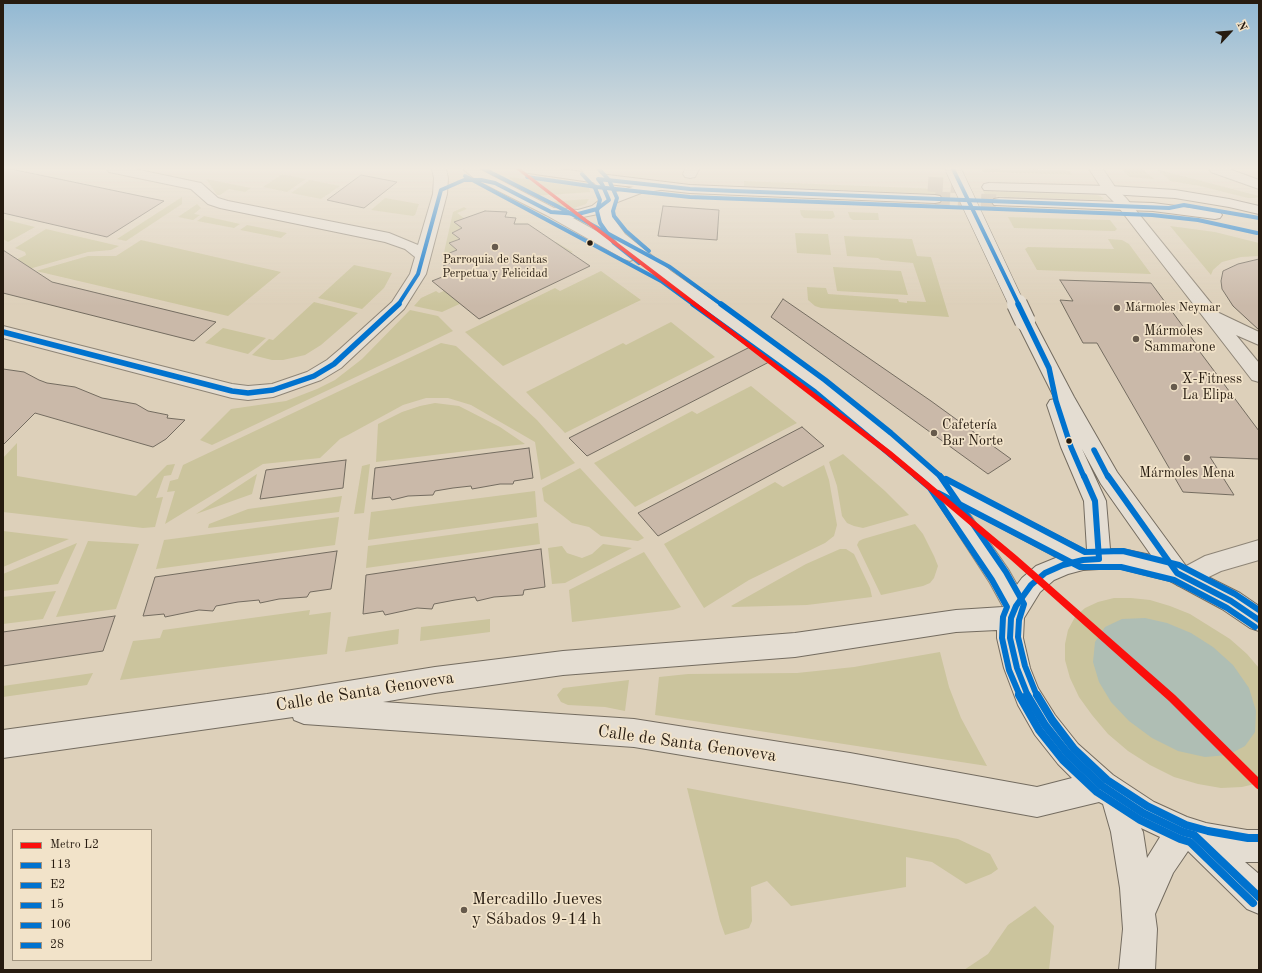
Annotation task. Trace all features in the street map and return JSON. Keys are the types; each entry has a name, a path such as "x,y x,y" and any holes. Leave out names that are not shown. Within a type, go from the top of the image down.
{"street":[{"path":"272,214 384,237 410,246 424,256"},
{"path":"3,332 232,391 248,392 273,390 314,376 334,364 398,304 418,274 435,214"},
{"path":"555,214 665,274"},
{"path":"606,214 607,219 620,237 665,274 820,386 936,483 1091,559"},
{"path":"974,214 1049,368 1109,478 1181,576"},
{"path":"1131,214 1259,376"},
{"path":"1211,214 1259,225"},
{"path":"1238,214 1259,218"},
{"path":"1210,314 1239,331 1259,339"},
{"path":"1049,368 1056,401 1071,447 1095,501 1091,559"},
{"path":"936,483 999,576 1014,612"},
{"path":"1181,576 1214,563 1259,550"},
{"path":"1259,620 1231,601 1181,576 1146,564 1122,560 1091,559 1062,565 1045,573 1031,585 1014,612 1010,638 1017,668 1028,696 1045,725 1068,754 1109,790 1143,813 1189,834 1206,839 1247,846 1259,846"},
{"name":"Calle de Santa Genoveva","path":"3,744 267,708 435,680 563,663 795,645 1014,612"},
{"name":"Calle de Santa Genoveva","path":"267,708 634,733 858,769 1037,802 1109,790"},
{"path":"1109,790 1127,832 1139,912 1140,929 1137,970"},
{"path":"1189,834 1259,897"},
{"path":"1139,912 1162,862 1189,834"}],"shaded area":[{"path":"155,214 166,214 126,241 117,239"},
{"path":"182,214 200,215 193,220 178,217"},
{"path":"402,214 415,214 413,216"},
{"path":"452,214 459,214 464,218 454,222 462,228 452,233 459,239 449,243 457,250 443,257"},
{"path":"834,214 835,217 831,219 804,218 801,215"},
{"path":"849,214 878,214 879,220 853,220"},
{"path":"204,216 240,224 234,228 197,221"},
{"path":"1008,217 1110,220 1117,229 1115,231 1111,231 1014,228"},
{"path":"3,219 35,227 8,242 3,239"},
{"path":"247,225 287,233 281,238 240,230"},
{"path":"1170,226 1215,232 1259,243 1259,256 1241,257 1222,262 1213,270 1211,275"},
{"path":"46,229 119,246 111,250 88,252 29,269 3,266 26,255 25,252 15,248"},
{"path":"795,233 828,234 831,255 797,253"},
{"path":"844,236 912,239 917,256 931,257 949,317 821,308 815,306 808,300 807,287 826,288 828,294 898,299 899,302 907,303 907,301 926,302 913,263 881,260 878,258 847,256"},
{"path":"1108,239 1122,240 1129,244 1151,274 1037,270 1025,249 1028,247 1114,249"},
{"path":"141,240 281,272 228,316 36,271 88,256 116,256"},
{"path":"556,242 573,252 442,312 414,306 421,298 436,291 439,293"},
{"path":"354,265 392,273 384,288 362,309 318,298"},
{"path":"833,267 901,271 908,295 837,291"},
{"path":"601,271 641,300 503,366 465,332 555,288 560,291"},
{"path":"314,302 358,313 321,345 305,355 283,360 272,360 252,355 269,339 273,340"},
{"path":"410,310 438,316 453,331 212,445 200,440 231,409 286,401 335,380 362,359"},
{"path":"671,322 715,357 565,433 526,392 623,343 626,345"},
{"path":"223,328 266,338 248,354 205,343"},
{"path":"441,343 456,346 537,420 575,463 541,480 535,442 471,405 448,398 426,398 403,405 340,439 320,458 263,464 165,524 175,491 167,492 170,481 178,479 183,465"},
{"path":"751,386 797,423 635,507 594,463 692,411 697,414"},
{"path":"435,403 459,406 500,427 525,444 376,462 378,424 402,412"},
{"path":"17,443 17,476 136,496 167,465 175,464 171,475 164,476 156,498 163,497 155,527 143,528 3,512 3,458"},
{"path":"843,454 885,491 909,515 863,528 847,523 842,516 837,486 829,462"},
{"path":"370,464 364,513 354,514 362,466"},
{"path":"824,465 829,480 837,525 834,536 825,543 749,580 704,608 664,544 775,482 783,487"},
{"path":"580,468 644,538 638,541 601,536 589,527 572,523 544,501 542,488"},
{"path":"257,474 252,494 196,514"},
{"path":"535,491 537,517 368,540 371,512"},
{"path":"342,496 339,512 208,528 209,524 248,509"},
{"path":"339,517 335,545 156,569 164,540"},
{"path":"538,523 540,544 366,568 368,546"},
{"path":"915,524 923,534 938,566 934,578 930,583 923,586 881,595 857,545 859,541 863,539"},
{"path":"3,531 69,539 3,567"},
{"path":"88,541 139,544 116,609 56,617"},
{"path":"77,543 58,584 3,591 3,574"},
{"path":"603,544 632,548 565,583 552,584 548,548 562,546 567,553 582,558 592,554"},
{"path":"840,549 846,549 854,554 870,588 872,597 807,605 731,606 806,564"},
{"path":"644,552 681,607 673,610 572,622 569,590"},
{"path":"56,591 43,619 3,624 3,597"},
{"path":"1114,598 1150,600 1190,614 1230,639 1247,654 1259,668 1259,783 1242,787 1221,788 1198,784 1174,777 1150,765 1128,751 1108,734 1092,715 1079,697 1070,678 1065,660 1065,644 1068,630 1075,617 1085,608 1098,602"},
{"path":"310,610 309,615 331,612 327,654 120,680 133,641 160,638 163,630"},
{"path":"1145,618 1167,623 1191,633 1213,647 1233,665 1249,688 1256,711 1255,732 1245,746 1228,755 1205,757 1178,751 1152,738 1129,721 1111,702 1099,682 1093,662 1095,642 1105,627 1122,619"},
{"path":"490,619 490,632 420,641 421,627"},
{"path":"399,629 398,644 345,652 348,637"},
{"path":"940,652 949,687 961,718 987,766 655,715 659,677 688,674 797,673 854,667"},
{"path":"93,673 87,685 3,697 3,686"},
{"path":"629,680 625,711 605,707 568,705 561,702 557,695 563,688"},
{"path":"687,788 958,839 990,854 998,869 991,874 966,884 932,862 906,857 906,887 791,906 767,881 751,887 752,921 749,928 725,935 720,921"},
{"path":"1035,906 1054,926 1049,970 964,970 988,954 1008,925"}],"building":[{"path":"9,214 143,214 107,237"},
{"path":"475,214 506,214 505,217 516,218 514,224 528,224 590,266 479,319 432,281 452,273 443,266 455,261 447,254 457,250 449,243 460,239 452,233 462,228 454,222"},
{"path":"662,214 719,214 717,240 658,236"},
{"path":"3,250 52,282 216,322 194,341 3,293"},
{"path":"1259,259 1259,330 1233,306 1222,289 1221,281 1223,271 1238,264"},
{"path":"1060,280 1151,283 1259,431 1259,459 1210,457 1234,495 1183,492 1097,343 1083,343 1060,300 1073,301"},
{"path":"783,299 931,401 1011,459 988,474 771,317"},
{"path":"752,346 771,361 587,456 569,438"},
{"path":"3,369 24,372 47,383 75,387 102,398 136,404 148,411 168,415 167,418 185,420 166,439 153,447 35,413 3,445"},
{"path":"802,427 824,446 658,536 638,513"},
{"path":"529,448 533,478 514,481 513,484 500,484 472,489 471,486 435,491 433,495 408,496 392,500 390,497 372,499 375,468"},
{"path":"346,460 343,488 260,499 266,470"},
{"path":"541,549 545,587 524,590 523,595 494,597 477,601 475,597 434,604 432,609 417,608 385,615 383,611 363,614 366,575"},
{"path":"337,551 331,589 310,592 307,597 279,599 260,603 259,600 238,602 216,606 213,611 199,610 165,617 164,614 143,616 155,577"},
{"path":"115,616 103,651 3,666 3,632"}],"metro line":[{"name":"L2","path":"577,214 889,453 1014,558 1172,698 1259,785"}],"transit line":[{"name":"113","path":"3,332 232,391 248,393 273,390 314,376 334,364 398,305 418,274 434,214"},
{"name":"E2","path":"538,214 661,281 815,392 930,488 992,580 1007,607 1003,617 1002,638 1009,670 1021,699 1039,730 1063,760 1097,792 1140,820 1180,839 1190,842 1253,903"},
{"name":"15","path":"572,214 670,267 825,380 891,433 942,478 1006,572 1024,604 1019,620 1018,637 1025,666 1035,692 1052,720 1074,749 1107,780 1147,806 1186,825 1208,831 1248,838 1259,838"},
{"name":"E2","path":"598,214 600,223 614,243 639,263"},
{"name":"15","path":"614,214 626,231 649,251"},
{"name":"106","path":"975,214 1049,368 1056,401 1071,447 1095,501 1099,559 1083,560 1063,565 1045,573 1031,585 1016,606 1011,618 1010,638 1017,668 1028,696 1045,725 1068,754 1102,786 1143,813 1183,832 1194,835 1259,897"},
{"name":"28","path":"1137,214 1198,220 1257,233"},
{"name":"113","path":"1238,214 1259,218"},
{"name":"106","path":"1094,450 1109,478 1177,573 1231,601 1259,620"},
{"name":"15","path":"946,479 1085,552 1123,551 1179,565 1235,594 1259,610"},
{"name":"E2","path":"938,493 1080,567 1121,567 1174,580 1227,608 1255,627"}],"place":[{"name":"Parroquia de Santas Perpetua y Felicidad","path":"495,247"},
{"name":"Mármoles Neymar","path":"1117,308"},
{"name":"Mármoles Sammarone","path":"1136,339"},
{"name":"X-Fitness La Elipa","path":"1174,387"},
{"name":"Cafetería Bar Norte","path":"934,433"},
{"name":"Mármoles Mena","path":"1187,458"},
{"name":"Mercadillo Jueves y Sábados 9-14 h","path":"464,910"}]}
